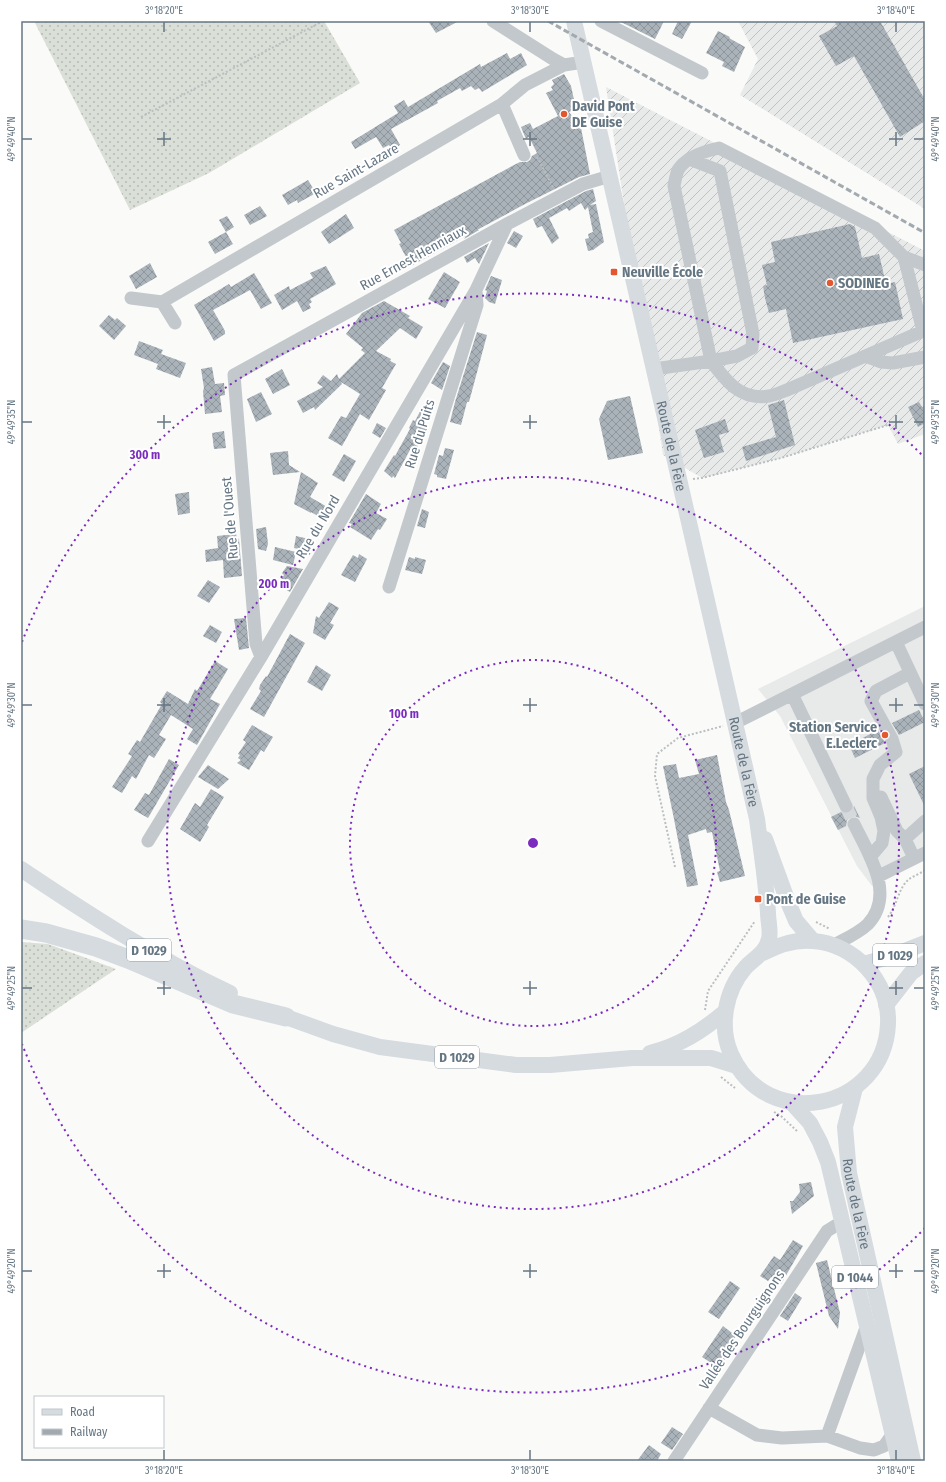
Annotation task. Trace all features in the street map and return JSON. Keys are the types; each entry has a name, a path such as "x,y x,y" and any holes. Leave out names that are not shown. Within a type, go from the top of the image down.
{"highway":[{"path":"21,929 46,933 96,947 128,959 233,1004 286,1017"}],"main road":[{"name":"Route de la Fère","path":"574,21 757,819 767,901 769,938 763,953"},
{"name":"Route de la Fère","path":"757,819 796,921 813,941"},
{"name":"D 1029","path":"21,869 104,924 171,963 234,996 333,1034 380,1047 516,1065 550,1065 632,1058 711,1058 737,1066"},
{"path":"835,938 864,964 878,983 886,1005 888,1023 886,1042 882,1054 869,1075 855,1088 841,1096 825,1102 808,1104 775,1098 760,1090 748,1079 737,1066 731,1053 726,1040 725,1012 731,989 744,969 763,953 775,947 787,943 835,938"},
{"name":"D 1029","path":"864,964 892,956 925,943"},
{"name":"D 1029","path":"886,1005 911,973 925,963"},
{"name":"D 1029","path":"632,1058 666,1049 704,1030 725,1012"},
{"name":"Route de la Fère","path":"855,1088 845,1127 849,1172 913,1461"},
{"name":"Route de la Fère","path":"791,1102 810,1123 828,1162 898,1461"}],"street":[{"path":"493,21 553,59 564,64 585,68"},
{"path":"601,21 702,73"},
{"name":"Rue Saint-Lazare","path":"162,302 502,104 525,85 564,64"},
{"path":"502,104 524,155"},
{"path":"904,257 923,331 787,390 768,396 753,396 740,392 724,379 711,361 674,186 678,170 689,159 703,151 719,148 875,228 904,257 925,265"},
{"path":"654,369 738,356 752,348 753,334 720,171 689,159"},
{"name":"Rue Ernest Henniaux","path":"234,376 507,224 583,184 610,176"},
{"name":"Rue du Nord","path":"148,841 261,656 476,290 507,224"},
{"name":"Rue du Puits","path":"389,587 477,305 476,290"},
{"path":"131,298 162,302 175,323"},
{"path":"865,356 881,362 893,364 925,357"},
{"name":"Rue de l'Ouest","path":"234,376 256,644 261,656"},
{"path":"736,723 924,629"},
{"path":"896,642 925,704"},
{"path":"870,857 882,843 884,831 881,817 873,798 873,779 880,765 896,752 892,739 872,701 876,691 910,673"},
{"path":"792,694 846,806"},
{"path":"873,779 897,831 920,855 879,876"},
{"path":"905,839 925,821"},
{"path":"835,938 857,932 868,923 877,909 880,898 879,876 854,824"},
{"name":"Vallée des Bourguignons","path":"674,1461 828,1231 835,1226 843,1225"},
{"path":"827,1436 867,1325"},
{"path":"709,1408 757,1435 782,1438 827,1436 860,1448 874,1450 884,1446 904,1418"}],"path":[{"path":"141,117 323,21"},
{"path":"524,155 535,153 558,197"},
{"path":"680,480 702,478 781,458 888,425"},
{"path":"675,868 655,776 657,754 678,738 736,723"},
{"path":"884,922 893,911 900,891 904,885 908,880 925,870"},
{"path":"704,1030 705,1006 708,991 757,917"},
{"path":"811,917 821,924 835,938"},
{"path":"711,1058 711,1069 737,1088"},
{"path":"768,1109 781,1116 798,1132"}],"shaded area":[{"path":"34,21 324,21 360,83 209,173 130,210"},
{"path":"738,21 925,21 925,209 740,95 758,59"},
{"path":"606,87 925,251 925,434 898,444 888,425 781,458 702,478 663,455"},
{"path":"925,606 925,859 872,886 857,866 780,716 758,689"},
{"path":"21,942 48,944 116,969 21,1033"}],"building":[{"path":"428,21 459,21 436,33"},
{"path":"619,21 664,21 655,39"},
{"path":"678,21 692,21 682,39 672,34"},
{"path":"834,21 880,21 925,100 925,121 900,137 854,56 836,66 819,36 837,26"},
{"path":"718,31 745,47 734,72 722,66 724,62 706,53"},
{"path":"507,53 510,59 521,53 527,65 482,92 479,88 475,90 471,86 462,91 460,88 437,101 438,103 391,129 400,145 392,150 389,145 383,148 376,137 355,149 351,142 398,113 394,106 404,100 408,107 480,64 481,67"},
{"path":"564,74 571,86 576,109 569,112 581,128 590,174 579,177 525,204 477,230 479,230 464,239 466,236 411,266 399,244 401,243 394,230 514,165 530,160 532,156 537,153 529,137 526,139 521,127 530,123 533,129 558,116 546,93 553,90 551,87 554,84 552,80"},
{"path":"308,180 316,193 298,203 297,200 288,205 282,195"},
{"path":"593,189 596,201 590,205 596,204 604,242 593,250 588,251 585,239 589,238 588,234 593,232 588,207 585,210 581,203 569,211 567,208 549,218 559,238 552,244 542,226 537,228 533,219 586,191"},
{"path":"260,206 267,216 250,225 244,215"},
{"path":"346,214 354,228 329,244 321,232"},
{"path":"227,216 234,227 226,232 219,220"},
{"name":"SODINEG","path":"850,224 855,227 862,258 879,254 886,284 895,282 903,319 793,343 786,309 769,313 765,298 763,286 767,285 762,265 775,262 771,242"},
{"path":"514,231 523,236 516,248 507,243"},
{"path":"226,232 233,244 215,254 208,242"},
{"path":"489,243 479,264 475,258 467,263 464,257"},
{"path":"150,263 157,277 136,289 129,276"},
{"path":"326,266 336,284 310,299 312,302 309,304 311,308 303,312 297,301 282,310 274,295 289,286 290,290 313,278 310,273"},
{"path":"444,272 460,282 445,308 428,299"},
{"path":"254,273 272,303 261,309 250,290 213,310 225,331 225,334 214,341 194,305 229,284 231,287"},
{"path":"491,276 502,280 495,304 489,302 485,298 487,291 485,290"},
{"path":"384,301 410,316 408,318 423,327 416,339 400,328 376,351 391,359 390,361 396,364 382,388 386,390 369,420 360,414 342,446 328,438 341,416 346,418 360,394 341,382 342,384 315,410 314,407 303,413 297,401 323,387 317,383 323,375 331,381 337,374 339,379 365,353 361,350 363,348 346,334 362,313"},
{"path":"109,315 115,320 117,318 126,326 114,340 99,326"},
{"path":"477,332 487,335 469,402 467,402 461,425 450,422"},
{"path":"139,341 163,350 161,354 186,363 180,378 156,369 158,364 134,355"},
{"path":"443,362 450,366 442,390 431,383"},
{"path":"212,367 215,384 224,383 225,395 220,396 222,412 205,414 204,388 201,369"},
{"path":"282,369 290,385 273,394 265,379"},
{"path":"261,392 272,414 256,422 247,399"},
{"path":"630,396 643,453 608,460 599,419 607,401"},
{"path":"784,400 795,445 746,461 742,447 776,437 768,405"},
{"path":"919,402 922,407 925,406 925,423 918,427 908,407"},
{"path":"423,406 431,410 422,427 427,429 415,451 411,448 395,478 393,476 392,478 384,471 394,455 395,456 410,429 409,428 413,420 415,421"},
{"path":"725,419 729,432 719,435 724,452 704,458 695,430"},
{"path":"377,423 386,428 380,438 372,433"},
{"path":"224,431 226,448 214,449 212,433"},
{"path":"445,448 454,450 446,479 437,477 437,475 434,474 439,455 443,456"},
{"path":"288,451 289,465 300,472 273,475 270,453"},
{"path":"344,454 356,461 344,482 332,475"},
{"path":"301,472 318,483 310,497 329,508 323,519 294,504"},
{"path":"189,492 190,513 178,515 175,494"},
{"path":"366,494 381,504 376,513 387,519 371,540 350,527 352,524 349,523"},
{"path":"422,509 429,512 425,528 417,526"},
{"path":"266,527 268,544 266,551 258,549 256,529"},
{"path":"236,534 237,538 239,539 242,576 224,578 223,560 206,562 205,550 218,548 217,536"},
{"path":"296,536 309,539 307,551 294,548"},
{"path":"275,547 296,552 293,565 273,560"},
{"path":"359,554 367,559 355,582 341,575 353,555 358,558"},
{"path":"409,557 426,560 422,574 405,570"},
{"path":"287,566 303,569 290,592 278,585 284,575 282,573"},
{"path":"208,580 220,587 209,603 197,596"},
{"path":"329,602 339,608 330,623 334,625 325,640 313,633 316,616 319,618"},
{"path":"246,618 249,648 239,650 234,619"},
{"path":"210,625 222,632 216,643 203,636"},
{"path":"290,634 305,643 264,717 250,709 261,691 259,689 260,685 266,676 267,677"},
{"path":"215,661 228,669 210,699 220,704 197,745 187,739 193,729 171,715 159,735 166,739 154,758 149,755 136,779 132,776 122,793 112,787 132,756 128,754 137,740 140,742 162,704 160,702 167,691 188,704 195,689 197,691"},
{"path":"316,665 331,675 322,691 307,682"},
{"path":"919,710 925,722 899,735 892,723"},
{"path":"252,725 273,737 264,752 261,750 249,770 237,763 241,760 238,758 240,755 238,754 246,742 243,740"},
{"path":"878,730 885,743 855,758 849,745"},
{"path":"717,755 726,802 745,876 720,882 717,872 720,871 712,832 707,833 706,829 688,835 698,885 687,887 663,766 676,764 679,778 699,774 695,760"},
{"path":"169,759 179,765 148,818 134,810 145,793 149,795"},
{"path":"208,765 229,779 218,789 198,777"},
{"path":"925,766 925,807 909,774"},
{"path":"211,789 224,797 207,825 209,827 200,842 180,829 195,803 200,807"},
{"path":"854,806 860,818 855,816 850,817 847,820 846,826 838,830 831,817 841,812 845,814 849,813 852,811"},
{"path":"811,1182 814,1196 792,1214 790,1201 793,1201 800,1192 799,1184"},
{"path":"793,1240 803,1246 781,1284 771,1277 768,1281 760,1276 774,1256 780,1260"},
{"path":"827,1260 840,1313 838,1329 829,1316 816,1263"},
{"path":"730,1281 740,1288 719,1319 708,1312"},
{"path":"795,1293 802,1298 788,1321 780,1316"},
{"path":"723,1326 736,1336 716,1366 702,1357"},
{"path":"672,1427 683,1434 672,1450 661,1443"},
{"path":"649,1445 661,1454 657,1461 637,1461"}],"tunnel":[{"path":"846,806 854,824"}],"railway":[{"path":"548,21 925,233"}],"place":[{"name":"David Pont DE Guise","path":"564,114"},
{"name":"Neuville École","path":"614,272"},
{"name":"SODINEG","path":"830,283"},
{"name":"Station Service E.Leclerc","path":"885,735"},
{"name":"Pont de Guise","path":"758,899"}]}
